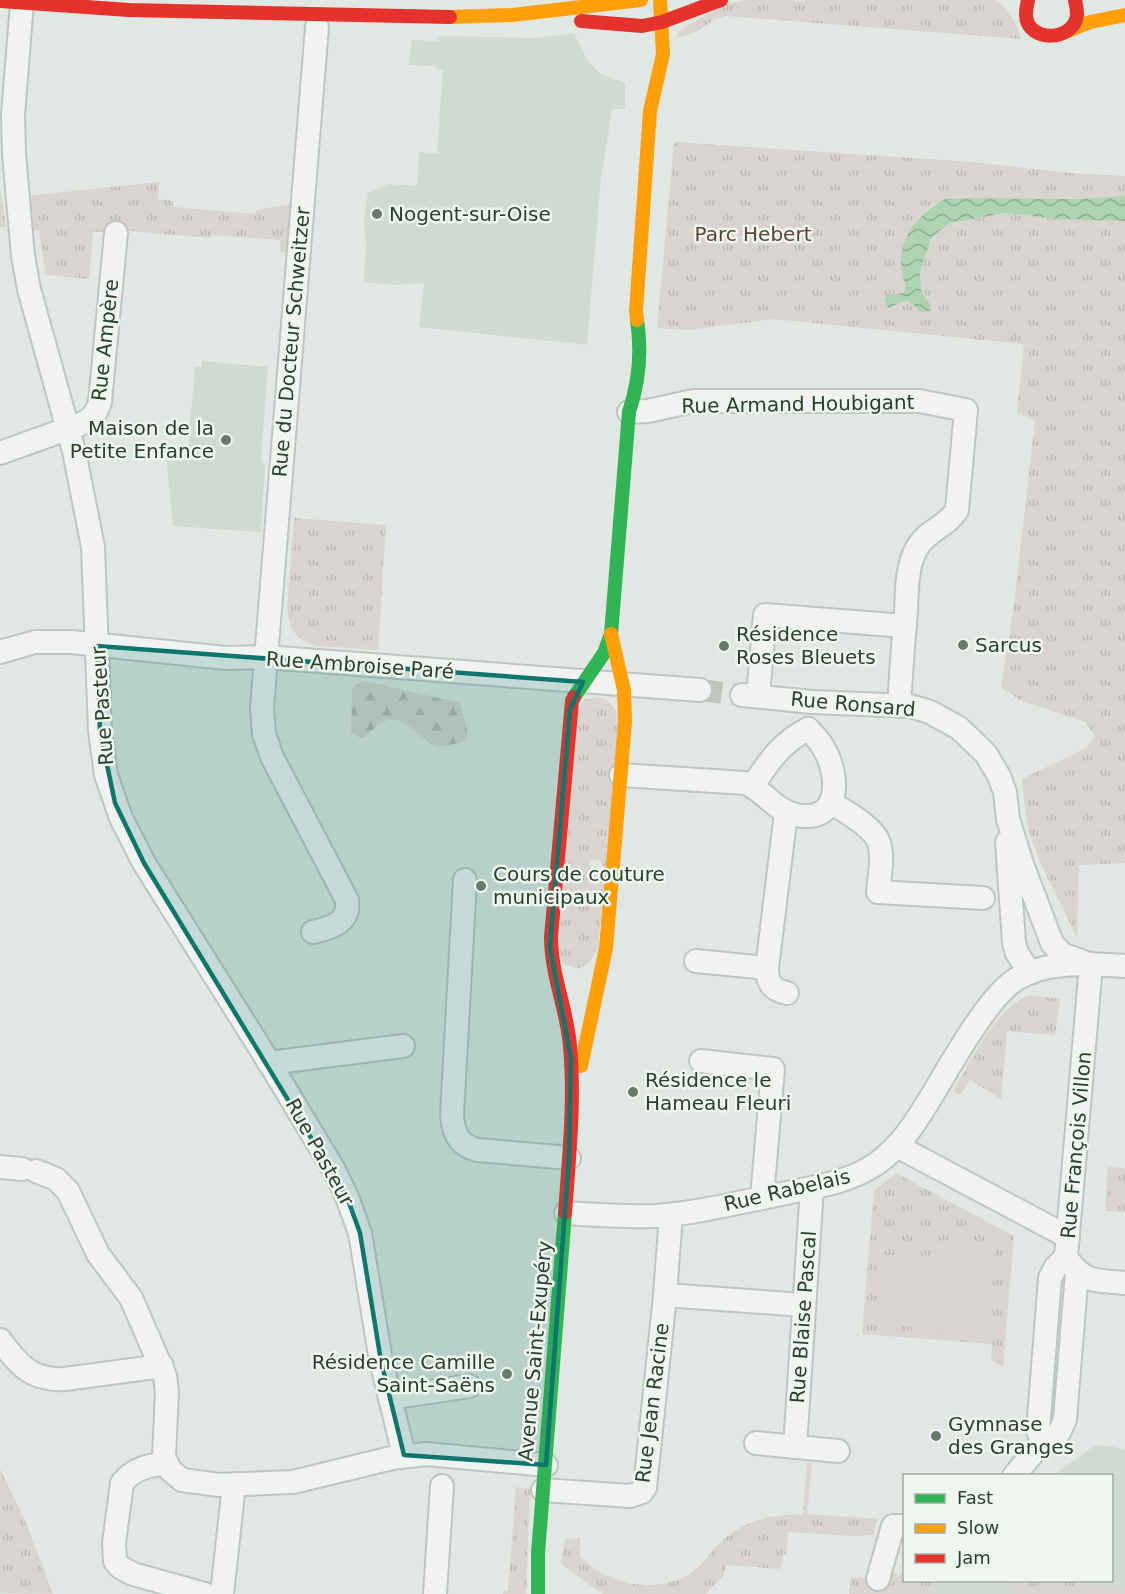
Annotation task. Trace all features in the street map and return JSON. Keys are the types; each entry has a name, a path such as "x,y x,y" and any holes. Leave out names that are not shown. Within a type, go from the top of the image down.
{"street":[{"path":"11,2 129,10 464,15 520,14 641,0"},
{"name":"Avenue Saint-Exupéry","path":"573,1112 570,1044 551,958 550,937 570,710 575,693 602,659 611,634 629,412 640,377 640,334 636,311 650,111 663,54 660,0"},
{"path":"271,13 317,27 464,15 537,26 594,20 638,31 721,0"},
{"path":"1028,0 1025,10 1028,22"},
{"path":"1068,31 1076,17 1075,0"},
{"path":"637,1 638,31"},
{"name":"Rue Pasteur","path":"11,2 14,154 23,256 29,289 68,429 94,553 100,731 110,788 135,847 334,1170 356,1219 381,1361 404,1455"},
{"path":"1010,4 1035,32 1046,37 1058,36 1089,22 1125,15"},
{"path":"1110,6 1125,10"},
{"name":"Rue du Docteur Schweitzer","path":"313,932 338,925 346,914 347,900 276,765 264,734 262,708 317,27"},
{"name":"Avenue Saint-Exupéry","path":"645,74 650,111"},
{"name":"Rue Ampère","path":"0,453 68,429 88,420 97,411 100,402 116,233"},
{"name":"Avenue Saint-Exupéry","path":"625,340 636,311"},
{"name":"Avenue Saint-Exupéry","path":"622,391 629,412"},
{"name":"Rue Armand Houbigant","path":"629,412 648,411 693,401 919,402 966,410 957,510 954,516 932,531 917,549 910,570 905,626"},
{"name":"Rue Ronsard","path":"905,626 765,615 750,695 812,702 920,708 959,728 978,745 999,776 1005,792 1014,943 1017,953 1030,973"},
{"path":"899,706 905,626"},
{"name":"Avenue Saint-Exupéry","path":"538,1594 538,1553 573,1112 606,948 626,710 611,634"},
{"name":"Rue Ambroise Paré","path":"0,652 35,642 71,642 226,658 265,657 622,684"},
{"path":"622,684 700,690"},
{"path":"753,786 778,750 808,729 812,702"},
{"path":"621,775 745,783 753,786 786,813 798,816 817,814 832,803 834,786 828,757 820,742 808,729"},
{"path":"832,803 877,838 880,852 878,892 983,898"},
{"path":"786,813 767,968 768,982 772,987 787,993"},
{"name":"Rue Ronsard","path":"1008,819 1052,943 1062,954 1091,964"},
{"path":"465,880 452,1115 455,1134 466,1146 478,1150 569,1158"},
{"name":"Avenue Saint-Exupéry","path":"590,971 596,966 606,948"},
{"path":"551,958 559,970 570,976"},
{"path":"696,961 767,968"},
{"path":"1091,964 1125,966"},
{"name":"Rue Rabelais","path":"566,1213 671,1215 812,1188 853,1177 876,1164 897,1146 914,1125 992,1002 1009,984 1030,973 1062,965 1091,964"},
{"name":"Rue François Villon","path":"1070,1256 1091,964"},
{"path":"269,1063 403,1046"},
{"path":"701,1061 773,1069 762,1198"},
{"path":"897,1146 1070,1256 1092,1280 1125,1283"},
{"path":"19,1169 56,1179 68,1191 98,1254 131,1298 162,1365 167,1392 164,1447 166,1463 170,1470 182,1480 234,1485 306,1480 404,1455 426,1454 546,1465"},
{"name":"Rue Blaise Pascal","path":"795,1447 812,1188"},
{"name":"Rue Jean Racine","path":"543,1490 630,1496 642,1492 645,1488 671,1215"},
{"path":"1016,1474 1043,1441 1038,1431 1050,1278 1055,1268 1070,1256"},
{"path":"665,1295 804,1305"},
{"path":"0,1340 27,1371 49,1379 65,1379 162,1365"},
{"path":"390,1398 469,1386"},
{"path":"756,1443 838,1451"},
{"path":"166,1463 141,1468 122,1483 114,1543 115,1561 120,1567 133,1574 205,1594"},
{"path":"222,1594 234,1485"},
{"path":"435,1594 442,1486"},
{"path":"878,1579 893,1526 903,1526"}],"highlighted area":[{"path":"97,646 583,682 570,710 550,947 571,1058 569,1158 546,1465 404,1455 381,1361 360,1233 347,1197 144,863 115,803 100,731"}],"shaded area":[{"path":"574,33 587,60 601,74 625,83 625,109 612,109 601,178 587,345 419,327 424,283 395,285 364,282 366,244 364,219 368,193 388,184 417,186 419,152 437,153 443,70 436,69 435,66 409,65 412,40 437,41 441,36 535,38"},
{"name":"Maison de la Petite Enfance","path":"202,361 268,367 261,459 265,466 261,532 173,526 166,453 176,453 177,447 188,447 195,367 202,367"},
{"path":"1100,1445 1125,1449 1125,1591 1073,1582 1113,1582 1113,1474 1056,1474 1091,1448"},
{"path":"932,1582 1003,1582 1014,1594 933,1594"}],"green space":[{"path":"748,0 794,0 795,2 806,0 995,0 1012,17 1020,39 727,16 716,19 696,32 677,38 680,30 725,4"},
{"name":"Parc Hebert","path":"674,142 972,162 1070,173 1125,176 1125,196 1112,198 1006,200 946,198 931,206 918,219 906,237 901,261 906,287 904,293 888,294 884,300 889,308 907,300 917,309 928,299 921,290 920,271 926,251 937,233 951,223 1006,213 1058,219 1125,221 1125,863 1079,865 1077,939 1033,845 1026,819 1022,779 1086,748 1095,736 1085,722 1022,701 1001,688 1014,604 1035,421 1017,413 1024,344 774,319 689,330 657,328"},
{"path":"159,182 158,199 173,201 173,207 255,214 256,210 293,204 289,251 280,252 280,240 212,235 211,238 129,231 93,232 89,279 46,275 39,231 31,231 27,196"},
{"path":"0,187 6,227 0,227"},
{"path":"294,518 386,525 378,650 316,646 302,640 291,629 287,611"},
{"path":"360,682 369,682 460,703 468,734 465,742 436,747 409,726 394,720 385,721 364,738 351,733 352,688"},
{"path":"597,697 606,700 615,709 618,722 598,947 590,962 578,969 564,964 557,955 577,712 584,700","holes":["601,859 604,873 592,875 589,861"]},
{"path":"1030,995 1060,999 1055,1035 1007,1031 1001,1099 970,1080 960,1095 953,1091 995,1022 1017,1001"},
{"path":"1108,1167 1125,1168 1125,1212 1105,1211"},
{"path":"896,1173 1014,1236 1003,1367 991,1360 992,1344 862,1334 874,1191","holes":["886,1255 946,1260 880,1324"]},
{"path":"947,1244 995,1249 986,1334 880,1324 886,1255 946,1260"},
{"path":"807,1463 812,1463 807,1514 879,1519 875,1525 874,1535 788,1532 786,1554 783,1554 782,1565 779,1569 726,1565 723,1576 706,1594 603,1594 561,1564 565,1539 580,1538 580,1557 604,1574 632,1584 661,1584 675,1581 689,1575 720,1543 749,1523 784,1515 803,1514"},
{"path":"0,1469 26,1523 53,1594 0,1593"},
{"path":"516,1487 530,1489 526,1594 503,1594 503,1591 508,1591"},
{"path":"888,1566 898,1577 903,1572 903,1582 932,1582 933,1594 849,1594 851,1577 884,1580"},
{"path":"1003,1582 1073,1582 1125,1591 1125,1594 1014,1594"}],"water":[{"path":"1125,196 1125,221 1058,219 1006,213 950,223 931,240 920,271 921,290 931,306 930,311 921,312 907,300 887,307 884,300 888,294 904,293 901,254 908,234 920,217 946,198 1075,199"}],"tunnel":[{"path":"700,690 742,695"}],"traffic: fast":[{"path":"574,697 604,653 611,634 629,412 639,367 637,320"},
{"path":"538,1594 538,1553 565,1213"}],"traffic: slow":[{"path":"450,17 512,15 641,0"},
{"path":"637,320 650,111 663,54 660,0"},
{"path":"1068,31 1090,22 1125,15"},
{"path":"581,1066 606,948 625,722 624,690 611,634"}],"traffic: jam":[{"path":"581,21 642,26 662,22 721,0"},
{"path":"1028,0 1026,15 1028,24 1034,31 1051,36 1068,30 1074,24 1077,15 1075,0"},
{"path":"0,1 129,10 450,17"},
{"path":"565,1213 571,1129 570,1046 554,965 551,937 574,697"}],"place":[{"name":"Nogent-sur-Oise","path":"377,214"},
{"name":"Maison de la Petite Enfance","path":"226,440"},
{"name":"Sarcus","path":"963,645"},
{"name":"Résidence Roses Bleuets","path":"724,646"},
{"name":"Cours de couture municipaux","path":"481,886"},
{"name":"Résidence le Hameau Fleuri","path":"633,1092"},
{"name":"Résidence Camille Saint-Saëns","path":"507,1374"},
{"name":"Gymnase des Granges","path":"936,1436"}]}
